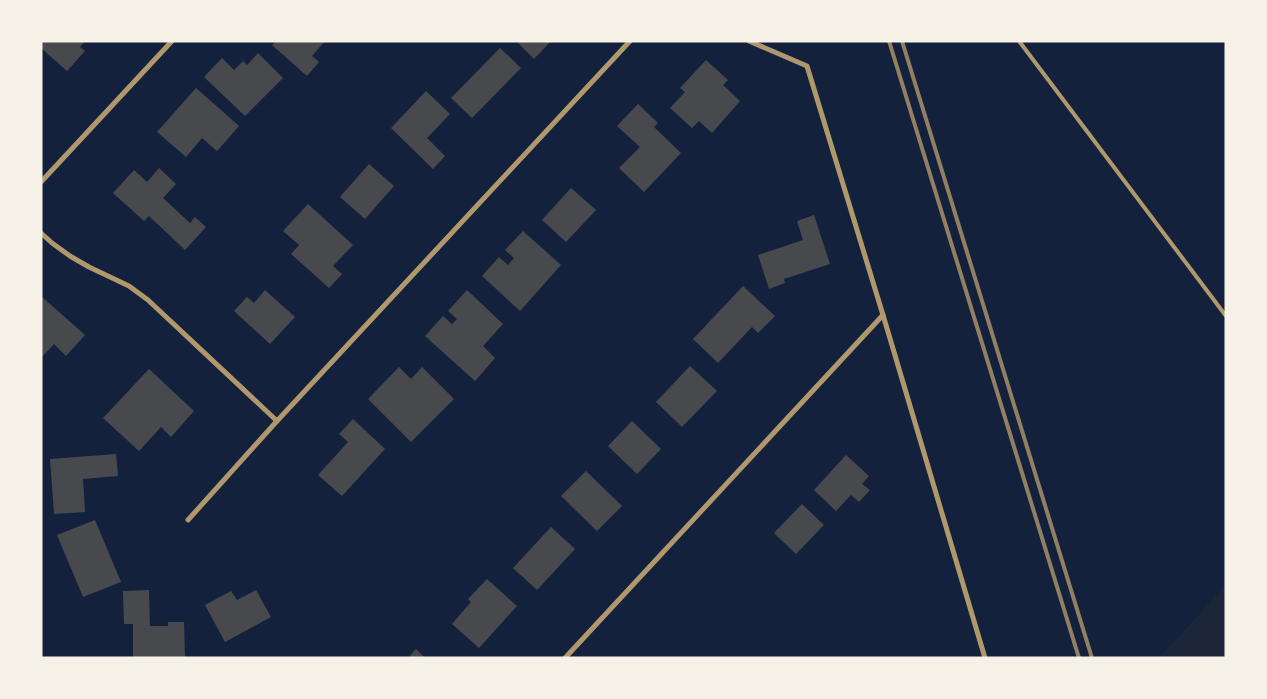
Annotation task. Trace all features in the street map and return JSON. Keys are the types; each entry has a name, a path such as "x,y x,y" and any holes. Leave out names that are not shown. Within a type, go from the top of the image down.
{"street":[{"path":"41,182 172,41"},
{"path":"188,520 277,421 630,41"},
{"path":"749,41 807,66 985,658"},
{"path":"41,234 70,256 129,286 148,300 277,421"},
{"path":"565,658 883,315"}],"lane":[{"path":"1019,41 1226,316"}],"shaded area":[{"path":"1226,585 1226,658 1159,658"}],"building":[{"path":"41,41 85,41 80,47 85,51 67,71 41,48"},
{"path":"276,41 325,41 312,56 319,62 307,76 272,45"},
{"path":"516,41 551,41 534,59"},
{"path":"500,48 521,68 472,118 451,98"},
{"path":"258,53 283,78 245,116 204,77 222,58 234,70 243,61 247,65"},
{"path":"706,60 728,80 723,85 740,101 712,133 699,121 692,128 670,108 685,92 680,88"},
{"path":"196,88 239,126 217,151 202,138 186,157 157,132"},
{"path":"426,91 450,114 427,138 445,156 433,169 391,128"},
{"path":"638,104 658,123 654,127 681,153 644,192 619,168 640,147 617,126"},
{"path":"369,164 394,186 365,219 340,197"},
{"path":"159,168 176,184 163,198 190,223 195,217 206,227 185,250 149,216 144,221 113,193 134,170 147,182"},
{"path":"571,188 596,210 566,242 542,220"},
{"path":"308,204 353,245 333,266 342,274 329,288 291,254 299,245 283,231"},
{"path":"814,215 830,264 784,279 785,283 769,289 758,255 803,240 797,221"},
{"path":"523,231 561,265 520,311 482,276 499,257 508,265 514,258 505,250"},
{"path":"743,286 775,316 758,333 752,327 718,363 693,339"},
{"path":"265,290 295,317 270,344 234,311 247,297 254,303"},
{"path":"467,290 503,324 483,346 495,358 475,381 425,336 443,316 452,324 457,319 448,311"},
{"path":"41,296 85,335 66,356 54,344 43,356 41,354"},
{"path":"690,366 717,391 682,427 656,402"},
{"path":"399,367 411,379 422,367 454,399 411,442 368,399"},
{"path":"149,369 194,411 171,437 161,427 139,451 103,418"},
{"path":"353,419 385,449 342,496 318,475 348,442 339,434"},
{"path":"632,421 661,449 637,474 608,446"},
{"path":"116,454 118,476 83,479 85,512 54,514 50,459"},
{"path":"846,455 869,476 862,484 870,490 859,502 851,495 836,511 814,490"},
{"path":"586,471 622,506 597,531 561,496"},
{"path":"802,504 824,525 796,554 774,533"},
{"path":"95,520 121,582 83,597 57,535"},
{"path":"551,527 575,549 537,590 513,568"},
{"path":"487,579 517,606 479,648 452,624 471,602 468,599"},
{"path":"149,590 150,626 168,626 168,622 184,622 185,658 133,658 133,624 124,624 123,591"},
{"path":"256,590 271,617 225,642 205,605 231,591 237,600"},
{"path":"416,649 425,658 408,658"}],"railway":[{"path":"889,41 1079,658"},
{"path":"902,41 1092,658"}]}
